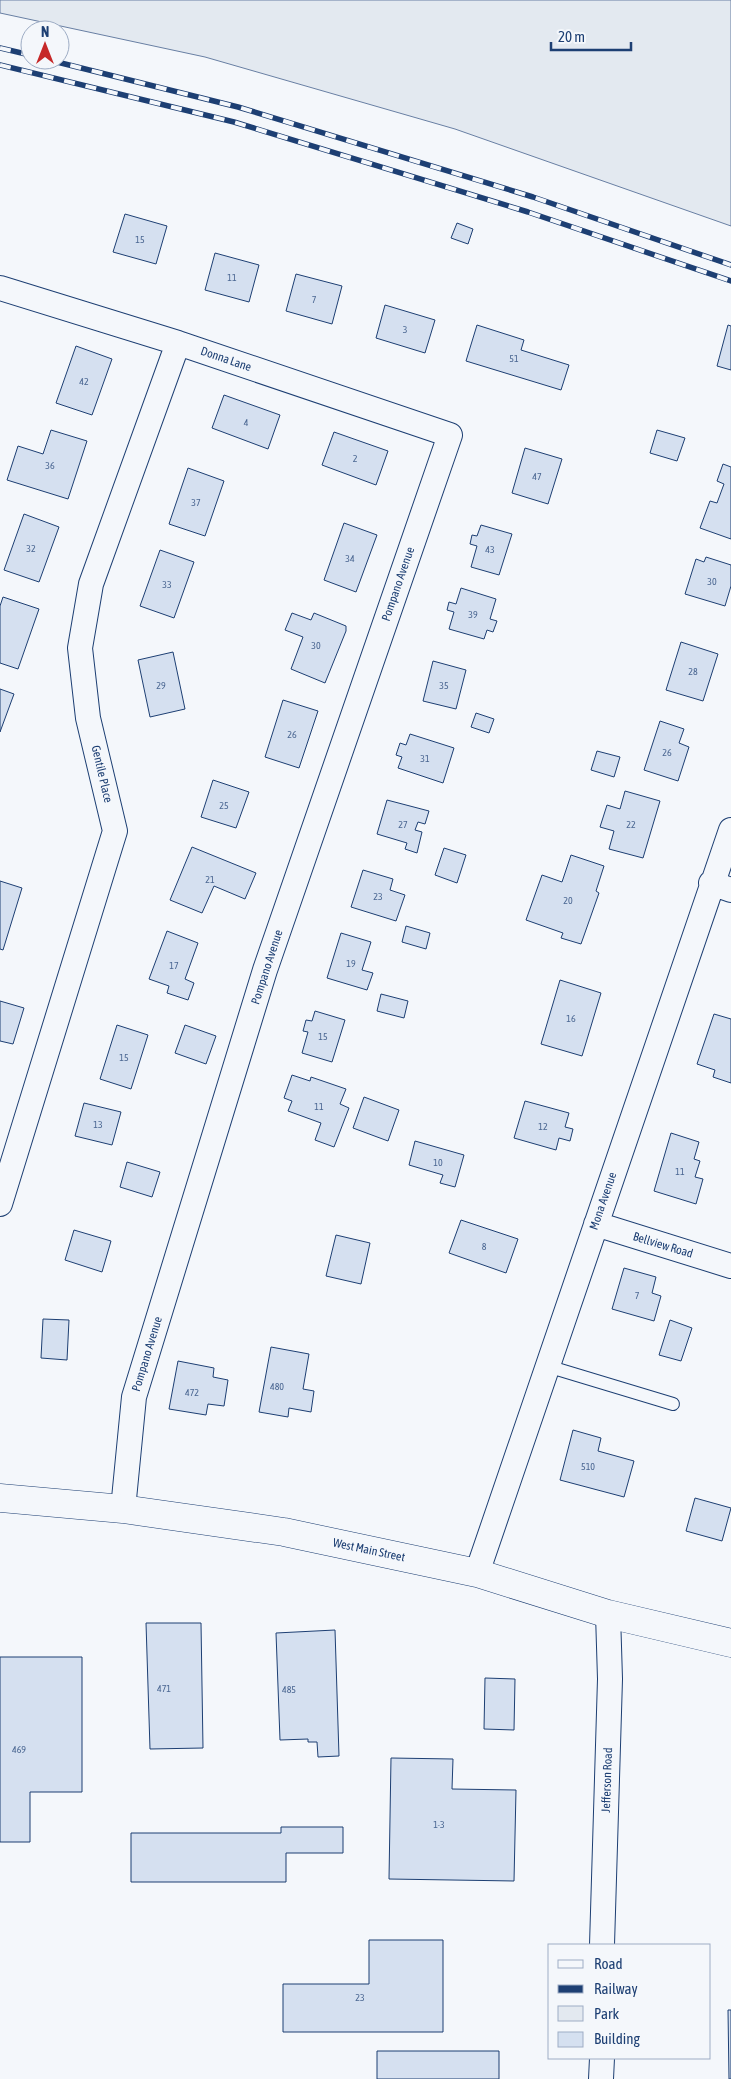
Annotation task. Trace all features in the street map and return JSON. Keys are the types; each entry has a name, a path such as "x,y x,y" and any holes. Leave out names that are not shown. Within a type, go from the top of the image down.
{"main road":[{"name":"West Main Street","path":"0,1498 123,1509 284,1532 477,1574 608,1614 731,1643"}],"street":[{"name":"Donna Lane","path":"0,288 178,343 450,435"},
{"name":"Gentile Place","path":"0,1204 116,831 88,718 80,648 91,584 178,343"},
{"name":"Pompano Avenue","path":"123,1509 134,1397 265,970 450,435"},
{"name":"Mona Avenue","path":"477,1574 596,1224 721,887 731,830"},
{"name":"Bellview Road","path":"596,1224 731,1266"},
{"name":"Jefferson Road","path":"602,1944 610,1679 608,1614"},
{"path":"602,2059 602,2079"}],"lane":[{"path":"547,1366 673,1404"}],"green space":[{"path":"0,0 731,0 731,226 455,129 205,57 70,28 70,20 33,20 0,13"}],"building":[{"path":"125,214 167,226 156,264 113,252"},
{"path":"457,223 473,229 468,244 451,238"},
{"path":"215,253 259,265 249,302 205,290"},
{"path":"296,274 342,286 332,324 286,311"},
{"path":"385,305 435,320 425,353 376,338"},
{"path":"477,325 524,340 521,350 569,365 561,390 466,361"},
{"path":"728,325 731,326 731,370 717,366"},
{"path":"76,346 112,359 92,415 56,403"},
{"path":"224,395 280,415 268,449 212,428"},
{"path":"51,430 87,441 68,499 7,480 18,446 43,454"},
{"path":"657,430 685,438 677,461 650,453"},
{"path":"334,432 388,451 376,485 322,465"},
{"path":"525,448 562,459 548,504 512,493"},
{"path":"723,464 731,467 731,539 700,528 710,501 717,503 724,484 717,481"},
{"path":"188,468 224,481 205,536 169,524"},
{"path":"24,514 59,527 39,582 4,570"},
{"path":"344,523 377,535 356,592 324,580"},
{"path":"481,525 512,534 499,575 471,567 477,546 470,544 472,535 477,536"},
{"path":"160,550 194,562 174,618 140,606"},
{"path":"706,557 731,565 731,586 725,606 685,594 696,559 704,562"},
{"path":"461,588 496,599 490,619 497,621 493,632 487,630 484,639 449,629 454,612 447,610 449,602 456,604"},
{"path":"3,597 39,609 18,669 0,663 0,606"},
{"path":"292,613 311,620 314,613 346,626 346,631 325,683 291,669 303,637 285,630"},
{"path":"681,642 718,654 703,701 666,690"},
{"path":"173,652 185,709 150,717 138,660"},
{"path":"433,661 466,670 456,709 423,701"},
{"path":"0,689 14,694 0,732"},
{"path":"283,700 318,711 299,768 265,757"},
{"path":"476,713 494,719 489,733 471,727"},
{"path":"660,721 684,729 679,743 689,747 678,781 644,770"},
{"path":"410,734 454,748 443,783 398,768 402,757 396,755 400,743 406,745"},
{"path":"597,751 620,757 614,777 591,770"},
{"path":"213,780 249,792 236,828 201,817"},
{"path":"625,791 660,801 643,858 609,849 614,831 600,827 607,805 620,809"},
{"path":"387,800 429,811 425,824 418,822 415,830 422,832 417,853 405,849 407,843 377,834"},
{"path":"192,847 256,873 245,899 214,886 202,913 170,900"},
{"path":"444,848 466,855 457,883 435,875"},
{"path":"571,855 604,866 596,891 599,893 581,944 561,938 563,933 526,920 542,875 562,882"},
{"path":"363,870 393,879 390,890 405,895 396,921 351,907"},
{"path":"0,881 22,888 3,950 0,949"},
{"path":"406,926 430,933 426,949 402,942"},
{"path":"167,931 198,943 185,979 194,983 188,1000 167,993 169,986 149,979"},
{"path":"341,933 371,942 362,970 373,973 367,990 327,978"},
{"path":"560,980 601,993 582,1056 541,1044"},
{"path":"381,994 408,1001 404,1018 377,1011"},
{"path":"0,1001 24,1008 13,1044 0,1041"},
{"path":"315,1011 345,1020 332,1062 302,1053 308,1032 303,1031 306,1020 312,1021"},
{"path":"714,1014 731,1019 731,1083 713,1077 715,1070 697,1064"},
{"path":"117,1025 148,1035 131,1089 100,1079"},
{"path":"185,1025 216,1036 206,1064 175,1053"},
{"path":"292,1075 310,1081 311,1077 346,1089 340,1104 349,1108 334,1147 315,1140 321,1123 288,1111 292,1101 284,1098"},
{"path":"364,1097 399,1110 388,1141 353,1128"},
{"path":"525,1101 569,1113 565,1127 573,1129 570,1141 559,1138 556,1150 514,1138"},
{"path":"84,1103 121,1112 112,1145 75,1136"},
{"path":"671,1133 699,1142 694,1159 700,1161 695,1177 703,1179 696,1204 654,1191"},
{"path":"415,1141 464,1155 455,1187 440,1183 443,1175 409,1165"},
{"path":"127,1162 160,1172 152,1197 120,1187"},
{"path":"461,1220 518,1239 506,1273 449,1253"},
{"path":"74,1230 111,1241 102,1272 65,1260"},
{"path":"336,1235 370,1243 361,1284 326,1276"},
{"path":"624,1268 656,1277 652,1293 661,1296 654,1321 612,1309"},
{"path":"43,1319 69,1320 67,1360 41,1358"},
{"path":"670,1320 692,1328 681,1361 659,1355"},
{"path":"271,1347 309,1354 303,1389 314,1391 311,1412 289,1408 288,1417 259,1412"},
{"path":"178,1361 214,1368 213,1377 228,1380 224,1406 208,1404 206,1415 169,1409"},
{"path":"573,1430 601,1438 598,1451 634,1461 624,1497 560,1480"},
{"path":"695,1498 731,1508 722,1541 686,1531"},
{"path":"146,1623 201,1623 203,1748 150,1749"},
{"path":"335,1630 339,1756 318,1757 317,1742 308,1742 308,1739 280,1740 276,1633"},
{"path":"0,1657 82,1657 82,1792 30,1792 30,1842 0,1842"},
{"path":"485,1678 515,1679 514,1730 484,1729"},
{"path":"391,1758 453,1759 452,1789 516,1790 514,1881 389,1879"},
{"path":"281,1827 343,1827 343,1853 286,1853 286,1882 131,1882 131,1833 281,1833"},
{"path":"369,1940 443,1940 443,2032 283,2032 283,1984 369,1984"},
{"path":"728,2010 731,2010 731,2079 729,2079"},
{"path":"377,2051 499,2051 499,2079 377,2079"}],"railway":[{"path":"0,48 20,53"},
{"path":"0,65 234,122 528,212 731,281"},
{"path":"70,65 238,107 533,197 731,265"}]}
